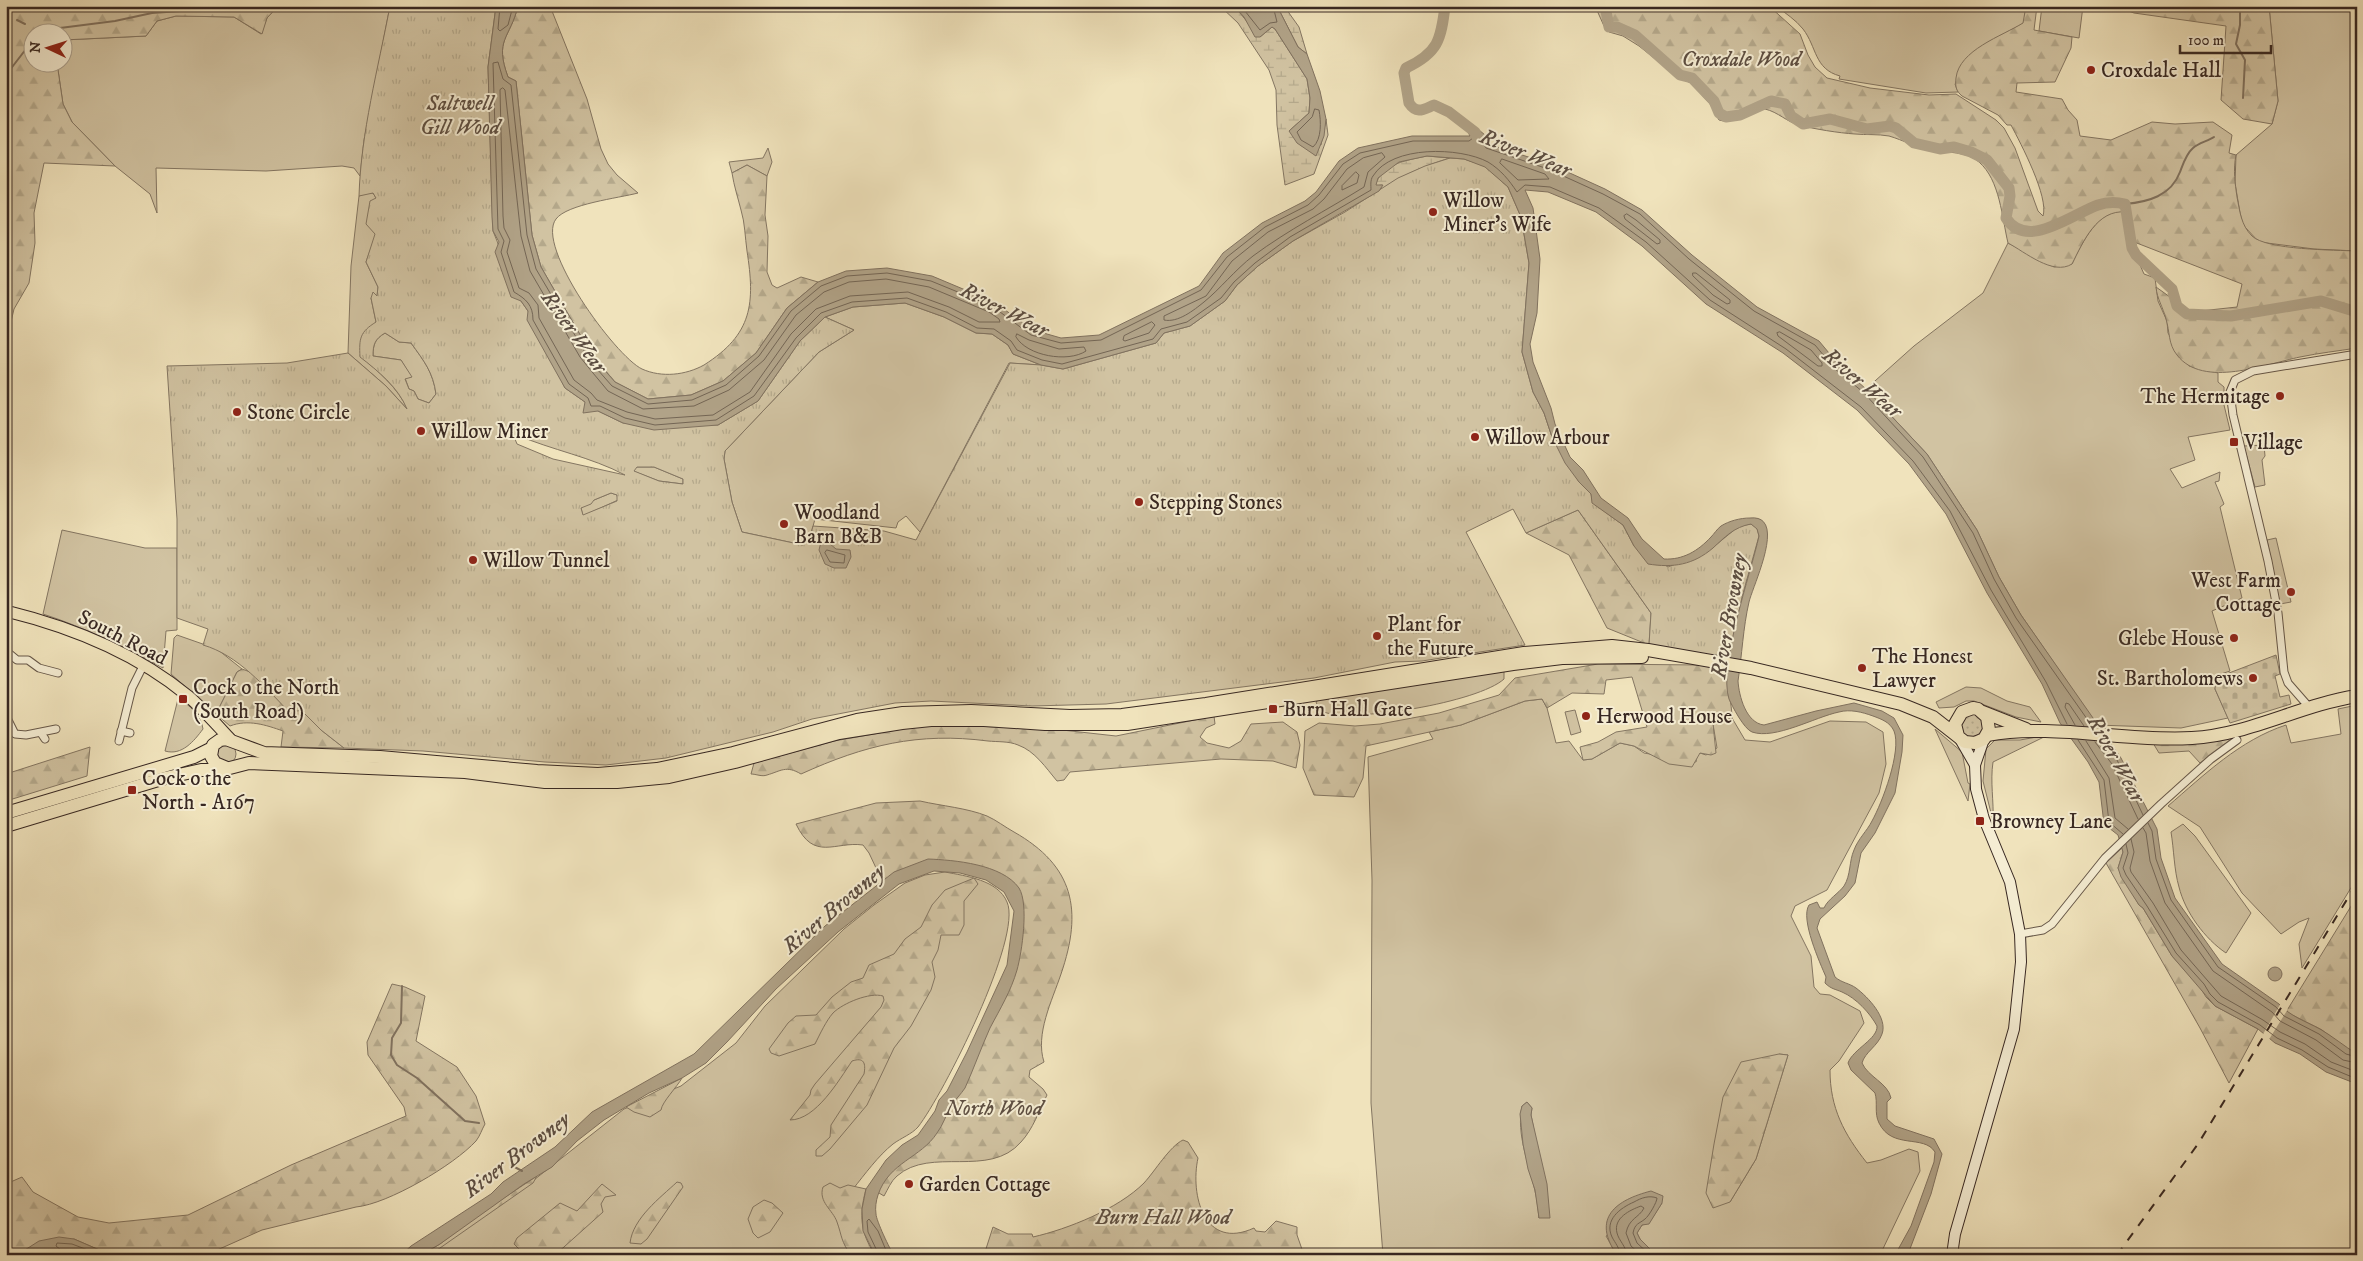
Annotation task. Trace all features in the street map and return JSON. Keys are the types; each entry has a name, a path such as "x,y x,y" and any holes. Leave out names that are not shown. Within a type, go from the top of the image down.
{"highway":[{"path":"6,813 194,756 212,747 220,740 233,741 264,753 380,757 537,771 598,774 657,769 733,752 857,720 903,713 971,711 1070,716 1122,715 1206,704 1524,652 1612,646 1751,668 1901,704 1933,717 1970,743 1985,737 2028,730 2186,738 2209,736 2252,726 2309,707 2357,696"},
{"path":"6,826 147,782 201,770 258,762 465,772 545,782 617,782 669,776 735,762 839,733 902,723 931,720 1075,725 1128,724 1552,659 1613,656 1681,656"},
{"path":"1933,717 1958,716 1967,709 1978,709 2028,730"},
{"path":"1983,712 1989,721 1985,737"},
{"path":"1958,716 1955,728 1959,737"},
{"path":"231,767 240,753 233,741"},
{"path":"212,747 211,756 215,764 231,767"}],"main road":[{"name":"South Road","path":"6,611 85,636 164,678 190,698 233,741"},
{"path":"210,720 212,747"},
{"path":"1952,1255 1955,1234 2014,1029 2021,962 2020,934 2010,882 1978,798 1974,766 1959,737"},
{"path":"1974,766 1985,737"}],"street":[{"path":"2309,707 2288,683 2284,672 2278,613 2268,561 2230,400 2232,384 2242,374 2357,354"},
{"path":"6,651 16,660 28,660 53,675"},
{"path":"119,741 132,688 143,666"},
{"path":"6,716 12,736 43,736 56,729"},
{"path":"121,731 130,733"},
{"path":"2020,934 2043,930 2052,924 2102,862 2211,759 2237,740"}],"green space":[{"path":"6,6 278,6 267,18 262,34 234,17 176,16 157,21 146,36 72,40 72,22 22,22 22,72 58,72 63,104 72,122 115,166 44,163 34,213 35,243 29,283 14,309 6,343"},
{"path":"278,6 390,6 364,140 360,176 354,168 342,166 266,171 156,168 157,213 150,194 115,166 72,122 63,104 58,72 72,72 72,40 146,36 157,21 176,16 234,17 261,34 267,18"},
{"path":"390,6 496,6 488,67 493,231 521,301 528,311 565,388 598,411 623,423 718,425 758,401 800,341 825,317 854,330 819,352 725,451 724,459 732,502 742,532 803,545 810,537 813,526 884,531 916,540 1010,363 1063,369 1156,343 1164,333 1190,326 1225,301 1237,285 1258,266 1293,241 1345,212 1398,178 1425,166 1450,158 1464,159 1485,166 1508,187 1521,217 1529,263 1522,352 1533,392 1544,413 1552,437 1579,482 1591,494 1593,503 1623,525 1634,546 1668,567 1711,549 1739,526 1751,524 1757,528 1759,536 1742,597 1730,659 1649,645 1651,613 1578,510 1526,533 1513,509 1466,532 1525,645 1422,661 1395,662 1314,678 1106,704 1032,706 931,701 895,703 812,719 773,732 666,758 606,765 545,762 423,751 344,748 321,730 301,710 290,713 261,683 239,664 228,656 203,645 208,629 177,618 177,519 167,366 287,363 348,353 386,386 407,409 393,387 360,357 360,340 364,332 376,322 371,298 373,292 377,296 378,287 366,262 375,234 366,224 370,201 376,198 373,193 359,196 360,172 375,77","holes":["385,333 399,342 411,343 420,355 435,386 436,394 429,403 418,399 414,391 409,389 405,379 412,377 401,360 373,356 375,342","517,435 599,463 625,475 553,459 517,444 515,439","637,467 654,467 683,479 683,484 659,481 634,471","611,493 617,495 617,501 583,515 581,508 591,504 594,500"]},
{"name":"Saltwell Gill Wood","path":"518,6 550,6 587,99 601,149 608,164 617,175 638,193 571,209 556,219 553,233 557,252 567,275 581,299 614,344 642,369 658,374 690,371 704,365 720,353 733,341 741,329 747,316 751,286 743,220 732,173 747,165 767,176 765,215 768,236 767,272 772,285 777,288 801,277 818,282 787,308 756,353 723,381 691,395 648,399 615,382 590,352 541,267 532,235 516,81 508,77 503,55 505,40"},
{"path":"1220,6 1234,6 1260,37 1272,27 1275,29 1307,79 1310,98 1309,113 1289,131 1321,145 1326,119 1328,135 1314,174 1285,185 1277,125 1276,90 1269,70 1238,23"},
{"path":"1277,6 1284,6 1299,27 1307,54 1298,47"},
{"name":"Croxdale Wood","path":"1595,6 1769,6 1800,34 1815,67 1827,78 1870,88 1929,95 1956,94 1996,120 2004,128 2015,148 2038,211 2043,216 2044,207 2038,184 2011,125 2007,125 1998,115 1962,96 1957,90 1956,83 1959,68 1965,59 1983,45 2023,23 2026,6 2037,6 2034,30 2072,37 2071,48 2055,82 2017,83 2016,92 2062,99 2068,110 2077,120 2080,136 2111,140 2152,122 2175,124 2213,122 2232,135 2229,153 2236,155 2235,176 2239,208 2243,223 2252,236 2260,241 2286,247 2357,251 2357,348 2236,371 2202,371 2188,365 2177,355 2172,347 2156,287 2191,312 2237,307 2242,284 2129,240 2126,212 2116,212 2099,221 2086,237 2072,264 2064,267 2048,265 2008,243 2002,211 1992,179 1974,158 1963,154 1926,149 1889,136 1842,133 1795,124 1765,109 1753,110 1732,120 1719,120 1710,104 1691,83 1679,78 1639,46 1623,36 1609,32 1604,26"},
{"path":"1776,6 2026,6 2024,23 1987,43 1955,84 1958,92 1926,93 1839,79 1840,76 1832,73 1821,63 1808,36 1800,26"},
{"path":"2042,6 2083,6 2079,38 2039,31"},
{"path":"2115,6 2269,6 2278,101 2272,124 2243,119 2221,100 2226,26 2134,13"},
{"path":"2269,6 2357,6 2357,251 2314,249 2259,242 2243,225 2235,183 2236,155 2272,124 2278,101"},
{"path":"768,148 772,162 767,176 747,165 732,173 729,162 763,158"},
{"path":"1427,156 1450,158 1413,172 1379,191 1382,185 1375,186 1378,178 1390,167 1404,161"},
{"path":"373,193 376,198 376,234 366,262 378,287 377,297 371,298 376,322 360,356 393,387 408,410 386,386 348,353 351,266 359,196"},
{"path":"2116,211 2127,212 2129,240 2144,274 2155,278 2158,301 2167,321 2168,333 2189,366 2218,373 2218,382 2224,387 2224,405 2230,430 2188,437 2195,460 2170,469 2182,488 2220,472 2219,481 2215,482 2224,504 2220,507 2242,598 2212,611 2230,671 2218,675 2215,689 2228,718 2181,728 2097,725 2021,615 1999,577 1977,530 1927,454 1866,389 1914,346 1983,293 2008,243 2054,267 2072,264 2084,240 2095,225 2108,214"},
{"path":"905,303 944,317 976,333 992,334 1008,345 1013,354 1041,365 1009,363 920,532 906,516 898,522 896,528 815,519 810,537 803,545 742,532 732,502 724,459 725,451 819,352 854,330 825,317 853,307"},
{"path":"385,333 399,342 411,343 424,361 433,379 436,394 429,403 418,399 414,391 409,389 405,378 411,377 401,360 373,356 375,342"},
{"path":"2264,445 2265,456 2262,460 2265,485 2255,487 2244,446"},
{"path":"636,467 654,467 683,479 683,484 659,481 633,471"},
{"path":"611,493 617,495 618,500 583,516 581,508"},
{"path":"1578,510 1651,613 1649,645 1607,628 1569,555 1526,533"},
{"path":"62,530 145,548 177,548 177,630 166,631 163,668 104,638 43,614"},
{"path":"2276,538 2291,602 2280,604 2267,540"},
{"path":"177,635 217,649 242,669 237,672 216,714 171,674 174,638"},
{"path":"2276,655 2280,674 2275,676 2280,697 2289,695 2291,704 2230,723 2215,689 2216,678"},
{"path":"1598,664 1700,665 1728,671 1732,718 1717,720 1713,724 1716,753 1711,755 1700,753 1692,767 1669,764 1634,746 1620,743 1592,759 1583,760 1580,747 1598,742 1616,732 1647,727 1632,677 1606,680 1604,694 1572,693 1547,708 1542,699 1525,701 1461,725 1366,746 1363,778 1354,797 1314,795 1303,768 1305,731 1319,723 1355,726 1380,724 1439,713 1499,695 1515,678"},
{"path":"242,669 253,673 281,703 301,710 321,730 344,748 281,747 283,731 250,723 230,726 216,714 237,672"},
{"path":"1501,670 1504,672 1504,679 1490,688 1469,696 1415,709 1359,715 1336,714 1320,711 1316,702 1321,698"},
{"path":"1966,687 1981,688 2007,701 2030,707 2041,722 2016,717 1974,701 1966,701 1954,707 1939,708 1936,702"},
{"path":"178,699 194,711 203,729 192,743 182,749 171,752 165,751"},
{"path":"1542,699 1547,708 1556,743 1569,741 1583,760 1592,759 1620,743 1634,746 1644,753 1696,762 1697,756 1700,753 1706,755 1717,748 1713,724 1717,720 1732,718 1745,740 1770,742 1830,721 1866,722 1883,732 1886,764 1879,793 1827,890 1795,906 1791,916 1811,956 1814,987 1820,994 1830,995 1860,1011 1864,1023 1839,1061 1830,1070 1833,1096 1845,1131 1867,1163 1881,1160 1909,1149 1918,1152 1920,1171 1880,1255 1656,1255 1640,1239 1637,1233 1642,1225 1649,1223 1662,1203 1606,1236 1617,1255 1383,1255 1371,1103 1372,880 1368,757 1433,739 1429,732 1461,725 1525,701","holes":["1779,1054 1788,1055 1756,1159 1730,1202","1527,1102 1532,1108 1531,1115 1540,1161 1539,1218 1536,1194 1522,1138 1522,1106"]},
{"path":"2357,705 2357,878 2302,968 2299,944 2309,918 2281,934 2242,893 2200,827 2168,806 2223,760 2253,740 2286,725 2291,743 2341,734 2338,709"},
{"path":"1575,710 1581,732 1571,735 1565,712"},
{"path":"1974,712 1984,721 1982,734 1973,739 1961,733 1961,717"},
{"path":"1214,716 1215,724 1206,728 1200,737 1207,743 1229,748 1241,741 1251,724 1283,722 1297,732 1300,745 1296,768 1273,761 1221,759 1070,772 1064,780 1057,781 1030,751 1014,744 938,738 892,743 870,748 847,755 801,774 787,769 765,776 751,774 754,763 834,741 931,724 1062,730 1116,736"},
{"path":"1935,729 1962,752 1968,783 1970,784 1968,801"},
{"path":"2048,735 1993,762 1993,821 1983,781 1986,749 1995,740 2020,740"},
{"path":"2234,737 2200,763 2189,751 2159,753 2153,743 2194,743"},
{"path":"226,744 233,747 236,754 233,761 226,764 219,761 216,754 219,747"},
{"path":"90,747 87,776 6,801 6,774"},
{"name":"North Wood","path":"920,801 963,809 987,816 1034,845 1050,860 1061,875 1068,892 1072,910 1071,930 1068,951 1043,1029 1042,1051 1044,1062 1030,1070 1029,1077 1047,1095 1025,1137 1008,1153 993,1159 926,1163 911,1167 895,1178 884,1196 874,1190 881,1174 920,1144 1009,979 1019,914 1001,882 938,865 884,885 869,853 863,845 818,846 810,843 803,836 796,824 876,803"},
{"path":"2183,824 2195,836 2251,913 2226,953 2203,933 2186,906 2179,887 2171,832"},
{"path":"2122,848 2123,852 2118,868 2172,956 2215,1006 2258,1029 2229,1083 2200,1028 2106,863"},
{"path":"945,872 980,880 989,884 1003,895 1007,902 1009,920 1003,947 978,1016 930,1110 913,1132 887,1149 853,1189 857,1255 428,1255 525,1187 624,1109 681,1086 736,1043 765,1006 844,929 874,905 905,883 925,875"},
{"path":"974,878 978,884 964,901 964,925 959,935 941,935 938,950 932,962 935,977 931,990 911,1026 894,1048 867,1105 830,1149 822,1156 816,1156 816,1150 830,1137 831,1125 864,1074 865,1067 862,1060 852,1061 834,1088 818,1106 800,1118 790,1120 810,1095 815,1084 881,1007 884,1000 883,996 864,997 837,1009 828,1020 815,1044 779,1056 771,1053 769,1049 788,1023 796,1016 816,1015 832,997 851,982 863,978 869,965 894,954 905,939 921,927 932,905 945,890"},
{"path":"2357,901 2357,1054 2346,1049 2322,1030 2286,1012 2353,903"},
{"path":"392,984 405,987 425,996 416,1041 457,1067 476,1096 485,1124 479,1137 466,1151 437,1172 385,1199 262,1230 206,1255 111,1255 74,1239 17,1255 6,1255 6,1184 22,1177 33,1192 78,1217 109,1223 188,1215 291,1165 406,1116 404,1107 368,1055 367,1042"},
{"path":"1779,1054 1788,1055 1756,1159 1730,1202 1713,1208 1706,1193 1723,1097 1741,1062"},
{"path":"682,1078 661,1110 650,1117 634,1112 626,1107"},
{"name":"Burn Hall Wood","path":"1183,1140 1188,1142 1198,1158 1196,1188 1204,1215 1212,1226 1223,1232 1237,1233 1254,1228 1256,1231 1265,1232 1276,1221 1297,1227 1297,1235 1304,1255 984,1255 993,1227 1008,1234 1032,1234 1033,1237 1092,1217 1121,1201 1144,1183 1168,1153"},
{"path":"537,1176 533,1183 430,1255 421,1255 440,1244 472,1219"},
{"path":"677,1182 681,1183 683,1187 647,1239 641,1244 630,1243 636,1225 648,1209"},
{"path":"830,1183 840,1188 848,1185 866,1189 862,1207 862,1223 866,1239 875,1255 851,1255 843,1243 837,1222 824,1202 823,1187"},
{"path":"602,1184 616,1195 605,1197 601,1204 603,1212 555,1255 518,1255 520,1250 514,1244 517,1238 560,1203 577,1211"},
{"path":"764,1200 772,1203 783,1213 770,1232 758,1238 753,1233 748,1219 753,1207"}],"water":[{"name":"River Wear","path":"496,6 518,6 505,40 503,55 508,77 516,81 532,235 541,267 590,352 601,366 615,382 648,399 691,395 723,381 756,353 787,308 818,282 846,271 887,268 932,276 994,302 1033,330 1061,338 1099,335 1199,286 1223,253 1262,223 1305,201 1316,192 1339,161 1358,148 1412,136 1470,136 1466,128 1473,125 1485,135 1488,144 1550,164 1605,189 1642,210 1692,255 1757,307 1819,341 1839,365 1866,389 1927,454 1977,530 1999,577 2021,615 2121,758 2157,829 2161,858 2175,898 2222,964 2288,1012 2320,1029 2357,1054 2357,1084 2326,1072 2300,1054 2275,1043 2258,1029 2215,1006 2172,956 2143,908 2139,905 2121,877 2118,868 2123,852 2118,835 2104,824 2099,782 2088,762 2060,723 2042,684 1987,593 1946,514 1909,464 1857,410 1783,353 1706,304 1642,246 1596,212 1548,192 1525,190 1533,208 1540,259 1537,313 1530,344 1533,362 1551,408 1555,424 1570,457 1583,470 1601,498 1628,518 1642,539 1664,559 1678,558 1690,554 1706,542 1721,526 1731,521 1750,518 1761,520 1766,527 1765,552 1747,612 1738,681 1742,701 1748,714 1752,719 1764,725 1854,703 1882,711 1894,718 1903,735 1895,793 1875,833 1861,853 1855,883 1845,896 1820,919 1817,928 1835,977 1856,988 1876,1008 1880,1015 1883,1028 1882,1034 1862,1063 1889,1093 1891,1098 1887,1102 1887,1119 1895,1126 1934,1139 1942,1154 1931,1194 1908,1254 1895,1255 1911,1226 1934,1162 1935,1152 1923,1144 1892,1136 1879,1123 1875,1093 1851,1070 1848,1063 1855,1053 1874,1035 1877,1026 1867,1011 1857,1002 1825,983 1826,977 1816,952 1807,920 1809,905 1817,902 1820,908 1824,908 1846,882 1854,850 1876,813 1890,777 1896,740 1894,731 1888,723 1882,720 1865,713 1852,711 1843,711 1772,733 1761,734 1752,732 1742,722 1729,699 1727,684 1728,665 1737,619 1759,536 1757,529 1751,524 1740,527 1705,554 1690,562 1666,566 1648,564 1634,546 1623,525 1592,503 1591,494 1565,463 1552,437 1544,413 1533,392 1522,352 1529,263 1521,217 1508,187 1485,167 1464,159 1427,156 1399,162 1378,178 1376,185 1383,185 1379,191 1293,241 1258,266 1237,285 1225,301 1190,326 1164,333 1156,343 1063,369 1041,365 1013,354 1008,345 992,334 976,333 944,317 905,303 853,307 825,317 800,341 758,401 718,425 654,430 623,423 598,411 583,413 585,402 565,388 527,320 528,311 521,301 511,297 495,252 499,242 493,231 492,217 488,67"},
{"path":"1234,6 1277,6 1298,47 1307,54 1320,91 1326,119 1324,136 1316,156 1297,143 1289,131 1309,113 1310,98 1307,79 1275,29 1272,27 1260,37 1255,37 1244,17"},
{"path":"821,542 829,543 836,549 850,550 851,557 846,568 834,568 825,564 819,550"},
{"path":"928,859 977,865 1001,873 1011,880 1019,888 1022,895 1024,928 1015,978 990,1028 965,1088 951,1106 937,1133 923,1149 897,1167 883,1184 878,1195 876,1202 877,1217 894,1255 875,1255 863,1231 862,1209 866,1189 886,1160 902,1145 918,1135 935,1111 939,1100 947,1091 967,1052 1007,965 1014,911 1004,892 986,880 960,873 934,871 899,884 838,932 776,989 706,1063 682,1078 649,1093 604,1120 577,1141 552,1167 524,1184 440,1244 421,1255 401,1255 411,1246 491,1194 503,1182 555,1147 592,1112 694,1054 825,926 894,872"},
{"path":"2272,967 2278,967 2282,974 2278,981 2272,981 2268,977 2268,971"},
{"path":"1527,1102 1532,1108 1531,1115 1547,1184 1550,1218 1539,1218 1535,1190 1523,1144 1520,1114 1522,1106"},
{"path":"1651,1191 1663,1196 1662,1203 1649,1224 1642,1225 1637,1233 1640,1239 1656,1255 1617,1255 1606,1231 1607,1221 1611,1212 1627,1200"},
{"path":"59,1237 74,1239 111,1255 71,1255 54,1252 45,1255 17,1255 39,1241"}],"pier":[{"path":"2281,1003 2288,1009 2268,1041 2262,1036"}],"waterway":[{"path":"72,26 115,21 152,13 195,10 203,6"},
{"name":"River Wear","path":"1445,6 1442,28 1436,44 1425,57 1406,68 1404,73 1409,103 1418,110 1434,105 1449,112 1475,132 1477,137"},
{"path":"1605,6 1609,27 1617,27 1635,35 1680,75 1692,78 1714,101 1719,113 1726,117 1740,115 1771,101 1785,104 1791,116 1803,124 1830,119 1867,129 1890,126 1896,128 1914,143 1940,149 1954,147 1971,152 1987,160 2009,188 2010,196 2006,218 2015,227 2026,231 2037,231 2050,227 2087,209 2105,203 2125,204 2132,248 2136,255 2172,289 2177,306 2187,314 2231,316 2321,301 2357,312"},
{"path":"2240,6 2240,25 2236,44 2245,60 2243,98"},
{"path":"17,20 22,22"},
{"path":"6,75 22,54"},
{"path":"2125,204 2142,202 2165,192 2176,180 2191,150 2214,137"},
{"path":"402,986 401,1023 392,1038 391,1055 397,1065 417,1078 465,1121 479,1123"},
{"name":"River Browney","path":"511,1165 522,1171"}],"railway":[{"path":"2117,1255 2198,1144 2357,883"}],"place":[{"name":"Croxdale Hall","path":"2091,70"},
{"name":"Willow Miner's Wife","path":"1433,212"},
{"name":"The Hermitage","path":"2280,396"},
{"name":"Stone Circle","path":"237,412"},
{"name":"Willow Miner","path":"421,431"},
{"name":"Willow Arbour","path":"1475,437"},
{"name":"Village","path":"2234,442"},
{"name":"Stepping Stones","path":"1139,502"},
{"name":"Woodland Barn B&B","path":"784,524"},
{"name":"Willow Tunnel","path":"473,560"},
{"name":"West Farm Cottage","path":"2291,592"},
{"name":"Plant for the Future","path":"1377,636"},
{"name":"Glebe House","path":"2234,638"},
{"name":"The Honest Lawyer","path":"1862,668"},
{"name":"St. Bartholomews","path":"2253,678"},
{"name":"Cock o the North (South Road)","path":"183,699"},
{"name":"Burn Hall Gate","path":"1273,709"},
{"name":"Herwood House","path":"1586,716"},
{"name":"Cock o the North - A167","path":"132,790"},
{"name":"Browney Lane","path":"1980,821"},
{"name":"Garden Cottage","path":"909,1184"}]}
